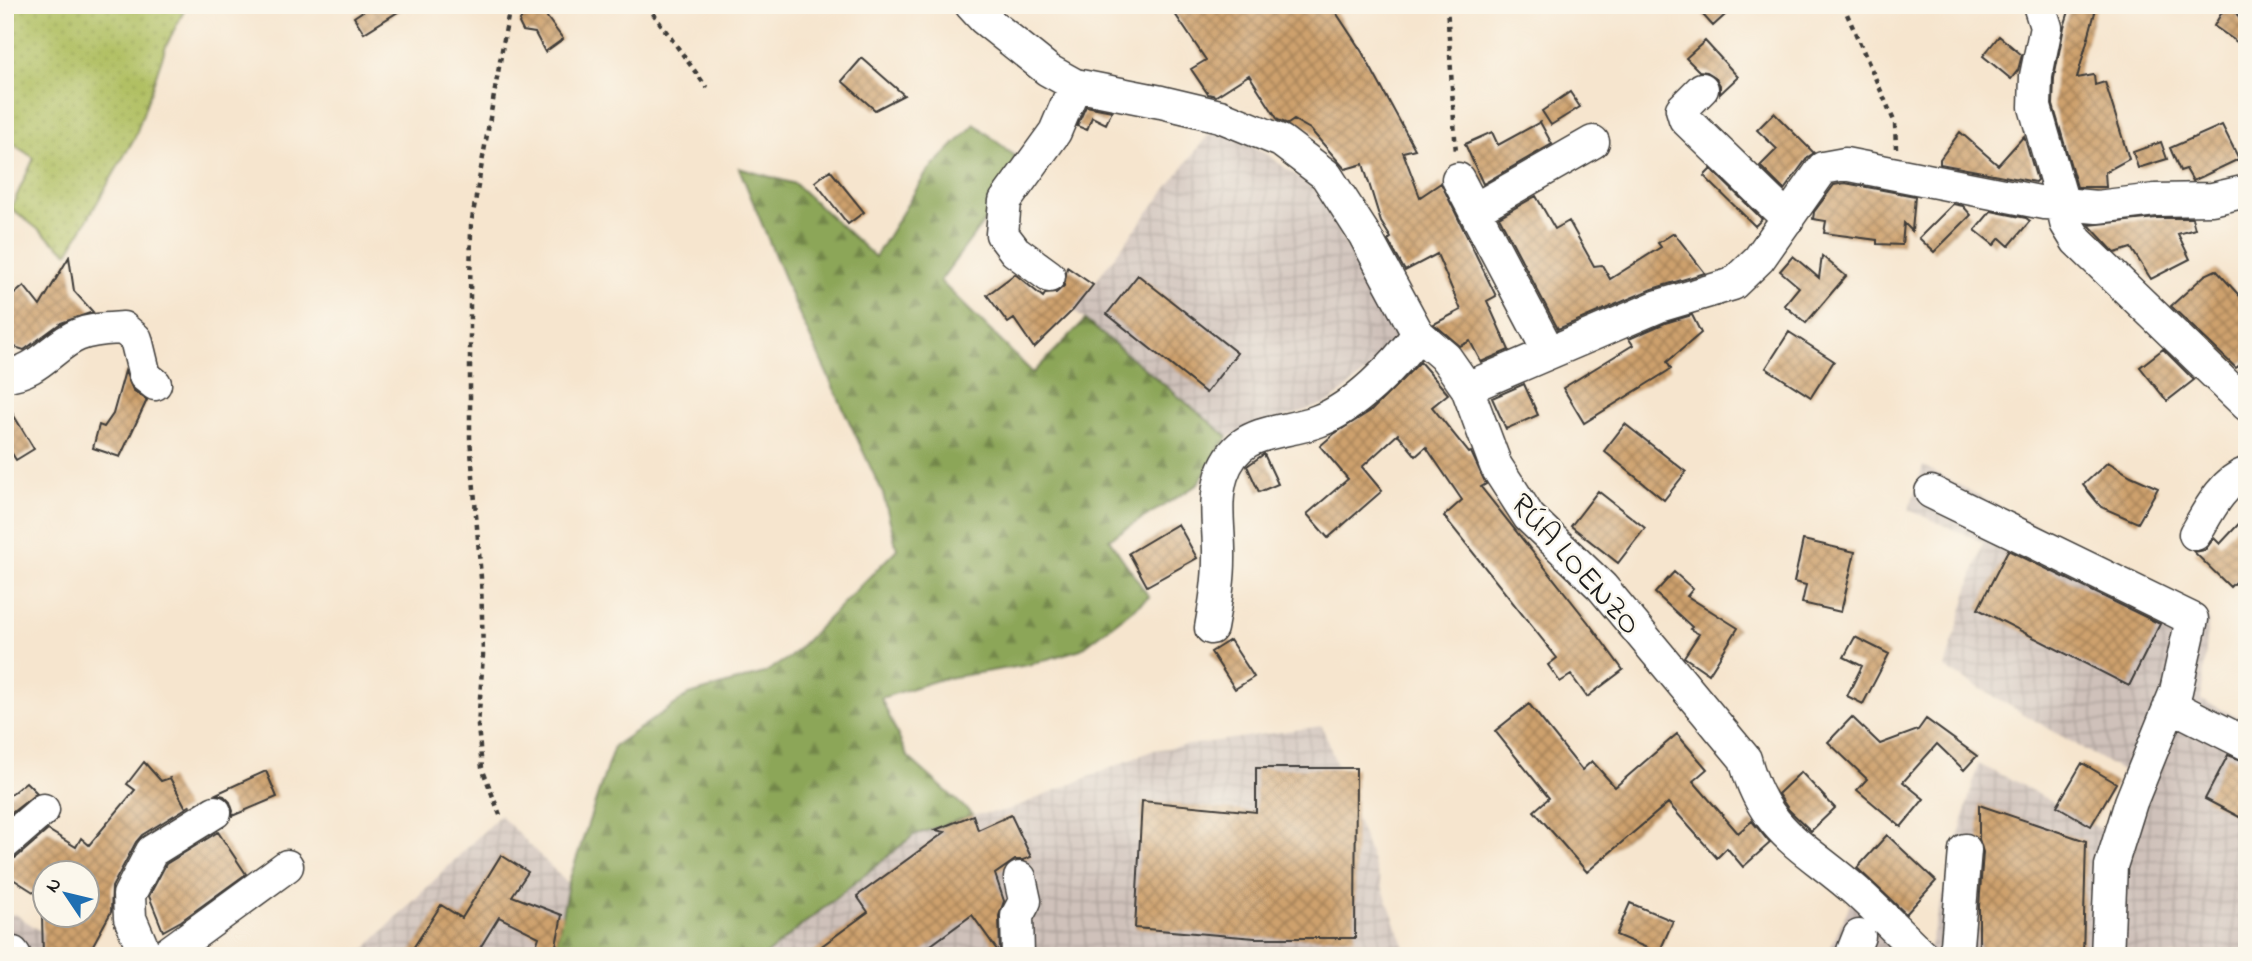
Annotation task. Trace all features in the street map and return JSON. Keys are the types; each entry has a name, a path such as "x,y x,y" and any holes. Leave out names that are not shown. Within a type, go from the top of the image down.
{"street":[{"name":"RÚA LOENZO","path":"971,5 983,18 1048,70 1075,85 1220,116 1281,141 1326,175 1364,234 1418,334 1446,358 1467,388 1496,466 1529,517 1602,587 1745,759 1751,782 1766,810 1790,839 1856,891 1923,956"},
{"path":"2039,5 2046,27 2036,76 2035,107 2066,223 2077,242 2247,405"},
{"path":"1049,276 1015,251 1002,234 1005,201 1055,132 1075,85"},
{"path":"1702,89 1682,109 1685,119 1788,219"},
{"path":"1474,210 1593,142"},
{"path":"1467,388 1659,306 1733,284 1759,259 1823,168 1845,164 2044,203 2097,207 2155,200 2211,200 2247,191"},
{"path":"1458,179 1549,352"},
{"path":"5,375 12,375 44,361 77,335 94,330 123,328 136,339 145,376 155,384"},
{"path":"1211,628 1220,558 1217,498 1222,473 1238,446 1254,437 1319,421 1355,399 1400,359 1418,334"},
{"path":"2195,534 2221,494 2238,476 2247,473"},
{"path":"1931,492 2192,619 2170,705 2131,802 2111,866 2107,956"},
{"path":"2170,705 2247,744"},
{"path":"5,844 43,810"},
{"path":"146,956 130,918 129,895 152,852 215,812"},
{"path":"1952,956 1957,945 1965,850"},
{"path":"164,956 287,866"},
{"path":"1018,956 1017,916 1025,901 1020,878"},
{"path":"5,954 13,953 15,956"}],"path":[{"path":"500,815 482,768 478,726 483,656 481,578 470,438 470,297 471,225 510,5"},
{"path":"647,5 707,88"},
{"path":"1447,5 1458,179"},
{"path":"1843,5 1895,123 1897,156 1893,173"}],"shaded area":[{"path":"1222,132 1264,152 1318,192 1370,291 1405,341 1330,402 1228,437 1073,310 1208,135"},
{"path":"1923,466 2209,618 2201,700 2247,721 2247,956 1927,956 1978,764 2104,831 2130,776 1945,668 1983,542 1909,510"},
{"path":"1322,726 1408,956 764,956 914,835 973,815 1006,811 1154,750"},
{"path":"500,815 568,884 554,956 358,956"},
{"path":"1856,891 1923,956 1827,956"},
{"path":"15,914 32,925 32,930 42,932 43,956 5,956 5,916"}],"green space":[{"path":"5,5 187,5 166,46 135,137 68,253 11,208 34,158 5,139"},
{"path":"975,124 1016,157 991,212 940,281 1033,373 1085,320 1228,437 1197,485 1109,539 1149,597 1081,649 1028,665 941,679 881,698 907,756 973,815 914,835 764,956 554,956 568,884 614,746 689,695 764,673 790,657 897,549 883,494 796,307 739,168 795,184 875,257 927,172"}],"building":[{"path":"372,5 409,5 364,33 354,17"},
{"path":"538,5 563,39 545,52 535,33 523,31 519,23 523,15"},
{"path":"1169,5 1331,5 1362,52 1415,149 1403,152 1420,197 1441,183 1496,296 1487,301 1509,350 1481,362 1470,341 1460,346 1434,324 1461,310 1437,254 1405,271 1388,240 1391,238 1381,222 1363,164 1345,169 1310,129 1294,120 1288,124 1278,120 1249,75 1216,96 1208,94 1191,69 1206,60"},
{"path":"1694,5 1736,5 1713,26"},
{"path":"2071,5 2097,5 2077,78 2094,75 2095,85 2105,82 2129,159 2105,172 2106,187 2077,187 2053,105 2054,78"},
{"path":"2226,5 2232,5 2247,33 2247,49 2214,26"},
{"path":"1999,36 2022,55 2018,70 2011,79 1983,56"},
{"path":"1705,41 1738,77 1720,94 1720,85 1715,77 1699,71 1686,58"},
{"path":"862,58 904,95 875,110 842,81"},
{"path":"1570,92 1580,107 1551,125 1542,111"},
{"path":"1086,106 1112,111 1106,124 1092,117 1087,130 1077,126"},
{"path":"1774,113 1814,153 1808,157 1784,190 1760,166 1777,149 1757,130"},
{"path":"1540,122 1552,144 1483,184 1465,144 1492,132 1498,145"},
{"path":"2222,125 2239,159 2193,181 2186,169 2180,171 2170,148"},
{"path":"1960,132 1998,165 2024,136 2037,180 2035,182 1940,164 1940,159"},
{"path":"2161,142 2167,159 2138,168 2133,152"},
{"path":"1711,169 1762,219 1755,226 1704,176"},
{"path":"830,170 864,212 848,224 815,182"},
{"path":"1845,183 1915,196 1912,231 1904,223 1902,245 1877,244 1877,240 1824,233 1826,221 1813,219 1814,212 1834,185"},
{"path":"1536,196 1555,229 1569,221 1594,266 1602,265 1610,279 1661,247 1658,243 1674,233 1705,273 1652,289 1558,329 1499,217"},
{"path":"1953,204 1963,206 1971,215 1934,252 1919,238"},
{"path":"1991,211 2030,221 2009,246 2000,238 1994,245 1975,230"},
{"path":"2156,218 2192,218 2195,229 2178,234 2190,259 2151,279 2131,248 2115,253 2089,225"},
{"path":"1793,256 1819,278 1822,256 1846,276 1806,323 1784,305 1799,287 1780,271"},
{"path":"69,257 74,291 93,312 61,323 24,350 5,344 5,302 24,286 40,306"},
{"path":"1067,267 1093,285 1073,310 1034,348 1014,319 1008,323 987,295 1015,274 1043,297 1045,294 1056,293 1064,286"},
{"path":"2216,270 2247,304 2247,359 2236,368 2171,306 2205,275"},
{"path":"1138,275 1237,353 1206,393 1107,314"},
{"path":"1692,315 1701,333 1667,362 1671,369 1584,423 1563,388 1633,345 1629,339 1665,323"},
{"path":"1789,332 1834,361 1811,397 1766,368"},
{"path":"2163,349 2194,380 2167,401 2140,367"},
{"path":"1420,362 1448,394 1432,407 1469,453 1471,452 1486,484 1481,487 1623,670 1587,697 1571,675 1560,682 1548,665 1557,658 1444,516 1462,500 1426,447 1416,456 1398,434 1362,467 1382,491 1328,538 1307,514 1348,479 1320,446 1372,410"},
{"path":"125,371 133,390 147,400 120,457 93,448 99,425 104,427 113,414"},
{"path":"1524,384 1538,415 1506,429 1492,398"},
{"path":"5,401 34,449 16,460 5,442"},
{"path":"1625,424 1686,472 1664,500 1604,451"},
{"path":"1264,454 1278,484 1259,492 1247,466"},
{"path":"2108,462 2158,488 2138,523 2101,507 2083,485"},
{"path":"1598,491 1645,528 1618,563 1571,526"},
{"path":"2247,515 2247,570 2230,587 2194,552 2205,550 2214,538 2220,544"},
{"path":"1178,524 1197,558 1147,586 1129,553"},
{"path":"1803,540 1855,552 1841,612 1802,603 1806,585 1794,582"},
{"path":"2008,550 2160,624 2129,686 1978,609"},
{"path":"1674,572 1693,589 1687,596 1738,628 1709,674 1684,657 1699,634 1690,629 1692,627 1655,593"},
{"path":"1855,637 1889,654 1863,704 1847,696 1862,666 1844,657"},
{"path":"1230,640 1254,677 1235,689 1211,652"},
{"path":"1529,704 1582,770 1592,761 1615,787 1677,734 1707,769 1693,781 1738,833 1752,821 1770,843 1743,867 1727,848 1717,858 1668,803 1587,872 1534,811 1549,798 1495,731"},
{"path":"1852,717 1880,744 1918,730 1926,719 1977,756 1964,770 1937,744 1903,782 1924,799 1901,827 1857,790 1867,779 1828,742"},
{"path":"2228,755 2247,762 2247,821 2205,799"},
{"path":"144,762 161,781 170,778 186,808 191,805 142,835 136,842 112,887 111,912 102,928 102,860 32,860 32,891 5,874 9,861 48,830 76,847 81,838 89,845 135,790 127,784"},
{"path":"2082,763 2116,783 2091,826 2057,806"},
{"path":"1256,768 1356,768 1355,938 1255,938 1135,928 1142,801 1256,812"},
{"path":"266,771 277,797 232,816 230,802 224,796 216,794"},
{"path":"1801,772 1835,808 1811,831 1789,810 1778,794"},
{"path":"26,782 37,793 9,815 5,812 5,799"},
{"path":"1979,805 2086,841 2083,956 1979,956 1983,852 1979,839"},
{"path":"973,815 978,830 1011,815 1031,857 1015,860 995,874 1004,901 999,916 1000,954 972,915 916,956 808,956 868,912 857,896 945,832 935,830"},
{"path":"218,832 246,874 163,931 149,896 166,864"},
{"path":"1887,835 1936,881 1906,914 1857,868"},
{"path":"501,855 528,872 512,896 562,915 554,956 533,956 539,937 499,917 475,956 408,956 441,905 462,918"},
{"path":"1630,903 1673,921 1659,953 1616,935"},
{"path":"42,930 101,930 87,956 43,956"}]}
